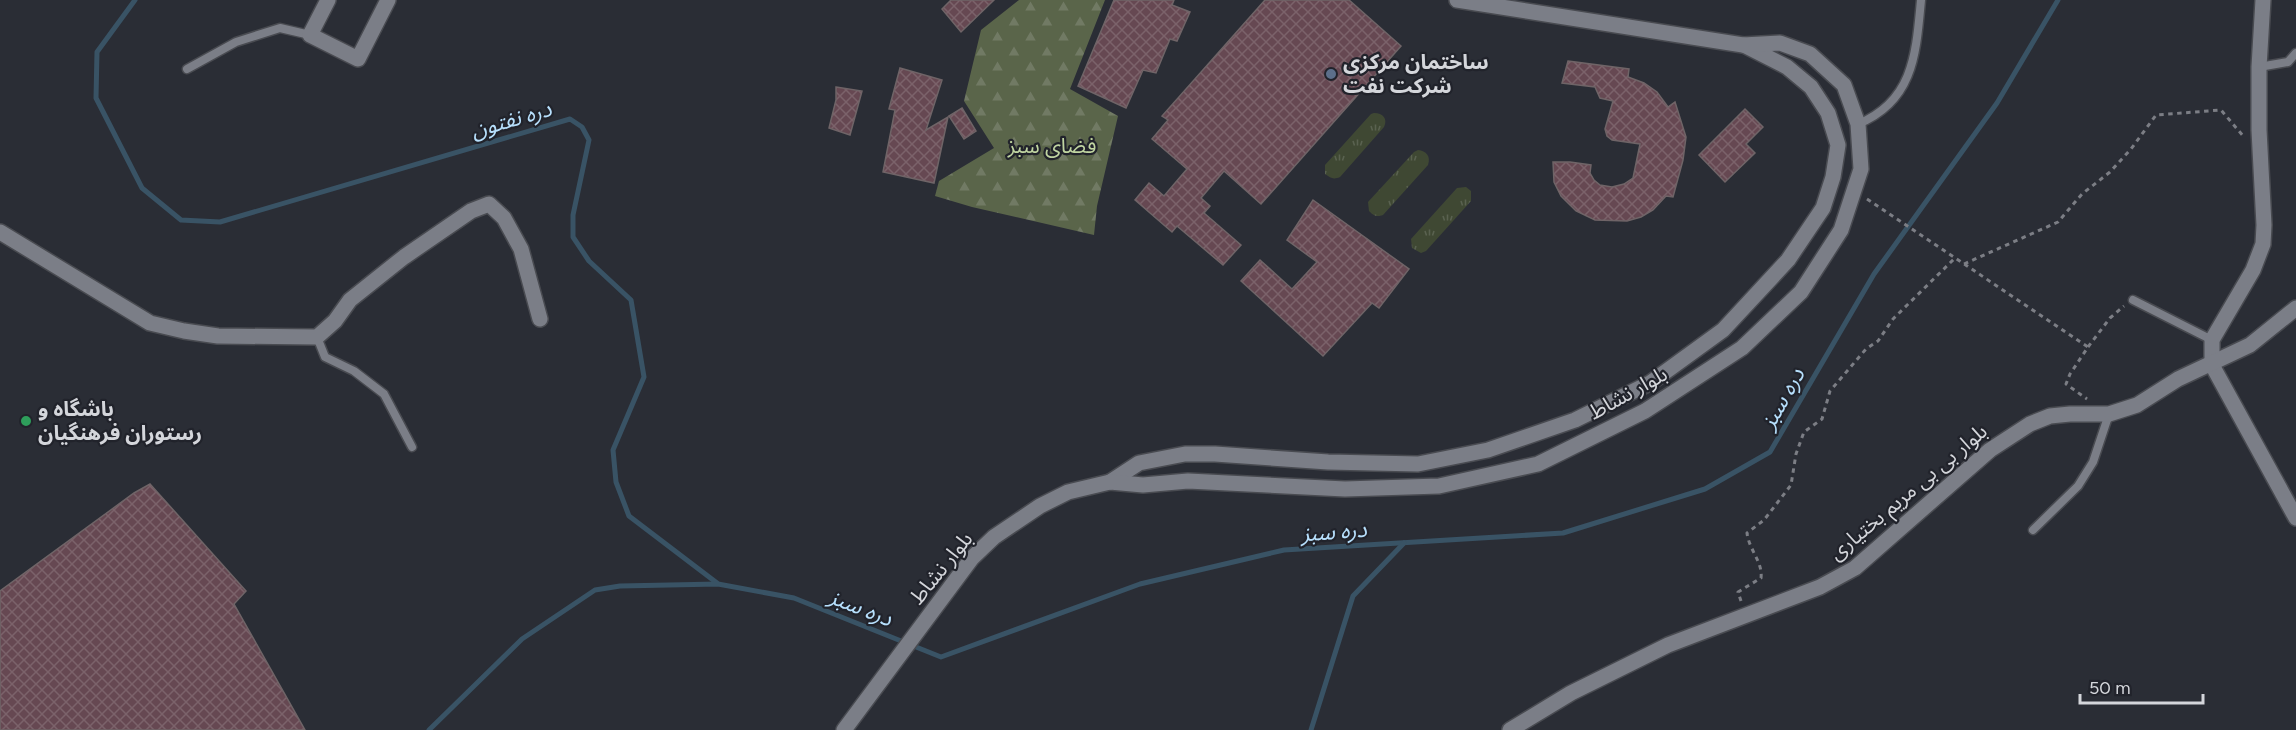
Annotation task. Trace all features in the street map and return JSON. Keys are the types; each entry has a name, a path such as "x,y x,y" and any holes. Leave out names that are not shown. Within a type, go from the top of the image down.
{"main road":[{"path":"328,0 310,35 358,59 388,0"},
{"name":"بلوار نشاط","path":"844,730 972,558 994,537 1040,506 1068,492 1110,482 1143,485 1188,481 1345,489 1439,486 1538,464 1645,411 1742,348 1801,292 1841,230 1861,170 1858,124 1844,85 1810,54 1780,43 1743,45 1457,0"},
{"path":"2263,0 2259,67 2263,244 2253,270 2212,340 2212,365 2296,518"},
{"name":"بلوار نشاط","path":"1110,482 1139,463 1185,454 1328,462 1418,464 1488,450 1575,420 1650,383 1723,330 1788,260 1823,208 1833,177 1838,145 1828,113 1811,87 1787,67 1743,45"},
{"path":"0,232 150,323 218,336 317,337 335,321 350,300 404,256 471,211 489,204 504,218 521,249 540,319"},
{"name":"بلوار بی بی مریم بختیاری","path":"1510,730 1572,693 1668,645 1820,587 1856,568 1990,450 2030,423 2050,416 2109,414 2137,405 2178,379 2212,365 2250,345 2296,308"}],"lane":[{"path":"1858,124 1875,117 1900,92 1916,54 1921,0"},
{"path":"187,69 236,42 280,28 310,35"},
{"path":"2259,67 2288,62 2296,53"},
{"path":"2133,300 2212,340"},
{"path":"317,337 326,357 354,371 384,394 412,447"},
{"path":"2033,530 2078,486 2093,462 2109,414"}],"path":[{"path":"1964,264 2058,222 2082,194 2110,172 2132,149 2156,115 2221,110 2261,157"},
{"path":"1864,198 2088,348"},
{"path":"1746,614 1738,592 1761,578 1762,568 1749,546 1747,533 1764,520 1791,485 1796,454 1804,432 1822,419 1830,391 1866,349 1878,341 1907,304 1956,258"},
{"path":"2109,414 2066,384 2070,374 2110,318 2133,300"}],"green space":[{"name":"فضای سبز","path":"1019,0 1105,0 1070,89 1118,116 1097,206 1094,235 972,207 935,196 939,181 994,148 964,101 981,30"},
{"path":"1374,113 1384,117 1384,127 1340,177 1332,178 1325,174 1325,165"},
{"path":"1418,150 1427,154 1428,165 1383,215 1372,214 1369,211 1368,202"},
{"path":"1466,187 1471,191 1471,201 1426,251 1421,253 1412,248 1411,239 1457,188"}],"building":[{"path":"951,0 994,0 961,32 942,9"},
{"path":"1114,0 1174,0 1172,5 1190,12 1177,41 1170,39 1156,73 1143,70 1126,108 1078,86"},
{"path":"1265,0 1349,0 1401,46 1261,204 1224,171 1201,198 1210,206 1204,213 1241,245 1223,265 1177,226 1172,232 1135,200 1149,183 1164,196 1187,169 1152,139 1168,120 1162,116"},
{"path":"1568,61 1629,69 1628,77 1644,83 1657,92 1668,107 1675,102 1686,137 1683,160 1673,197 1666,196 1653,210 1641,217 1627,221 1595,220 1576,211 1561,196 1554,182 1553,162 1570,162 1591,165 1590,173 1600,185 1612,187 1624,184 1633,178 1640,144 1612,140 1607,136 1605,129 1613,101 1600,98 1595,87 1562,83"},
{"path":"900,68 942,80 926,130 948,117 934,183 883,172 895,110 889,109"},
{"path":"836,87 862,91 850,135 829,128 836,100"},
{"path":"962,108 976,131 964,139 949,116"},
{"path":"1745,109 1763,127 1746,144 1755,153 1725,182 1699,155"},
{"path":"1313,200 1409,269 1379,308 1372,303 1323,356 1241,281 1260,260 1292,289 1317,262 1287,240"},
{"path":"150,484 246,591 234,604 305,730 0,730 0,591 134,493"}],"waterway":[{"name":"دره نفتون","path":"135,0 97,52 96,98 142,188 181,220 220,222 570,119 582,127 589,140 573,215 573,237 589,261 631,300 644,377 613,450 616,482 629,516 717,583"},
{"name":"دره سبز","path":"429,730 522,639 595,590 620,586 718,584 794,598 941,657 1140,584 1284,550 1563,533 1705,489 1770,452 1874,274 1997,103 2058,0"},
{"path":"1311,730 1353,596 1404,543"}],"place":[{"name":"ساختمان مرکزی شرکت نفت","path":"1331,74"},
{"name":"باشگاه و رستوران فرهنگیان","path":"26,421"}]}
